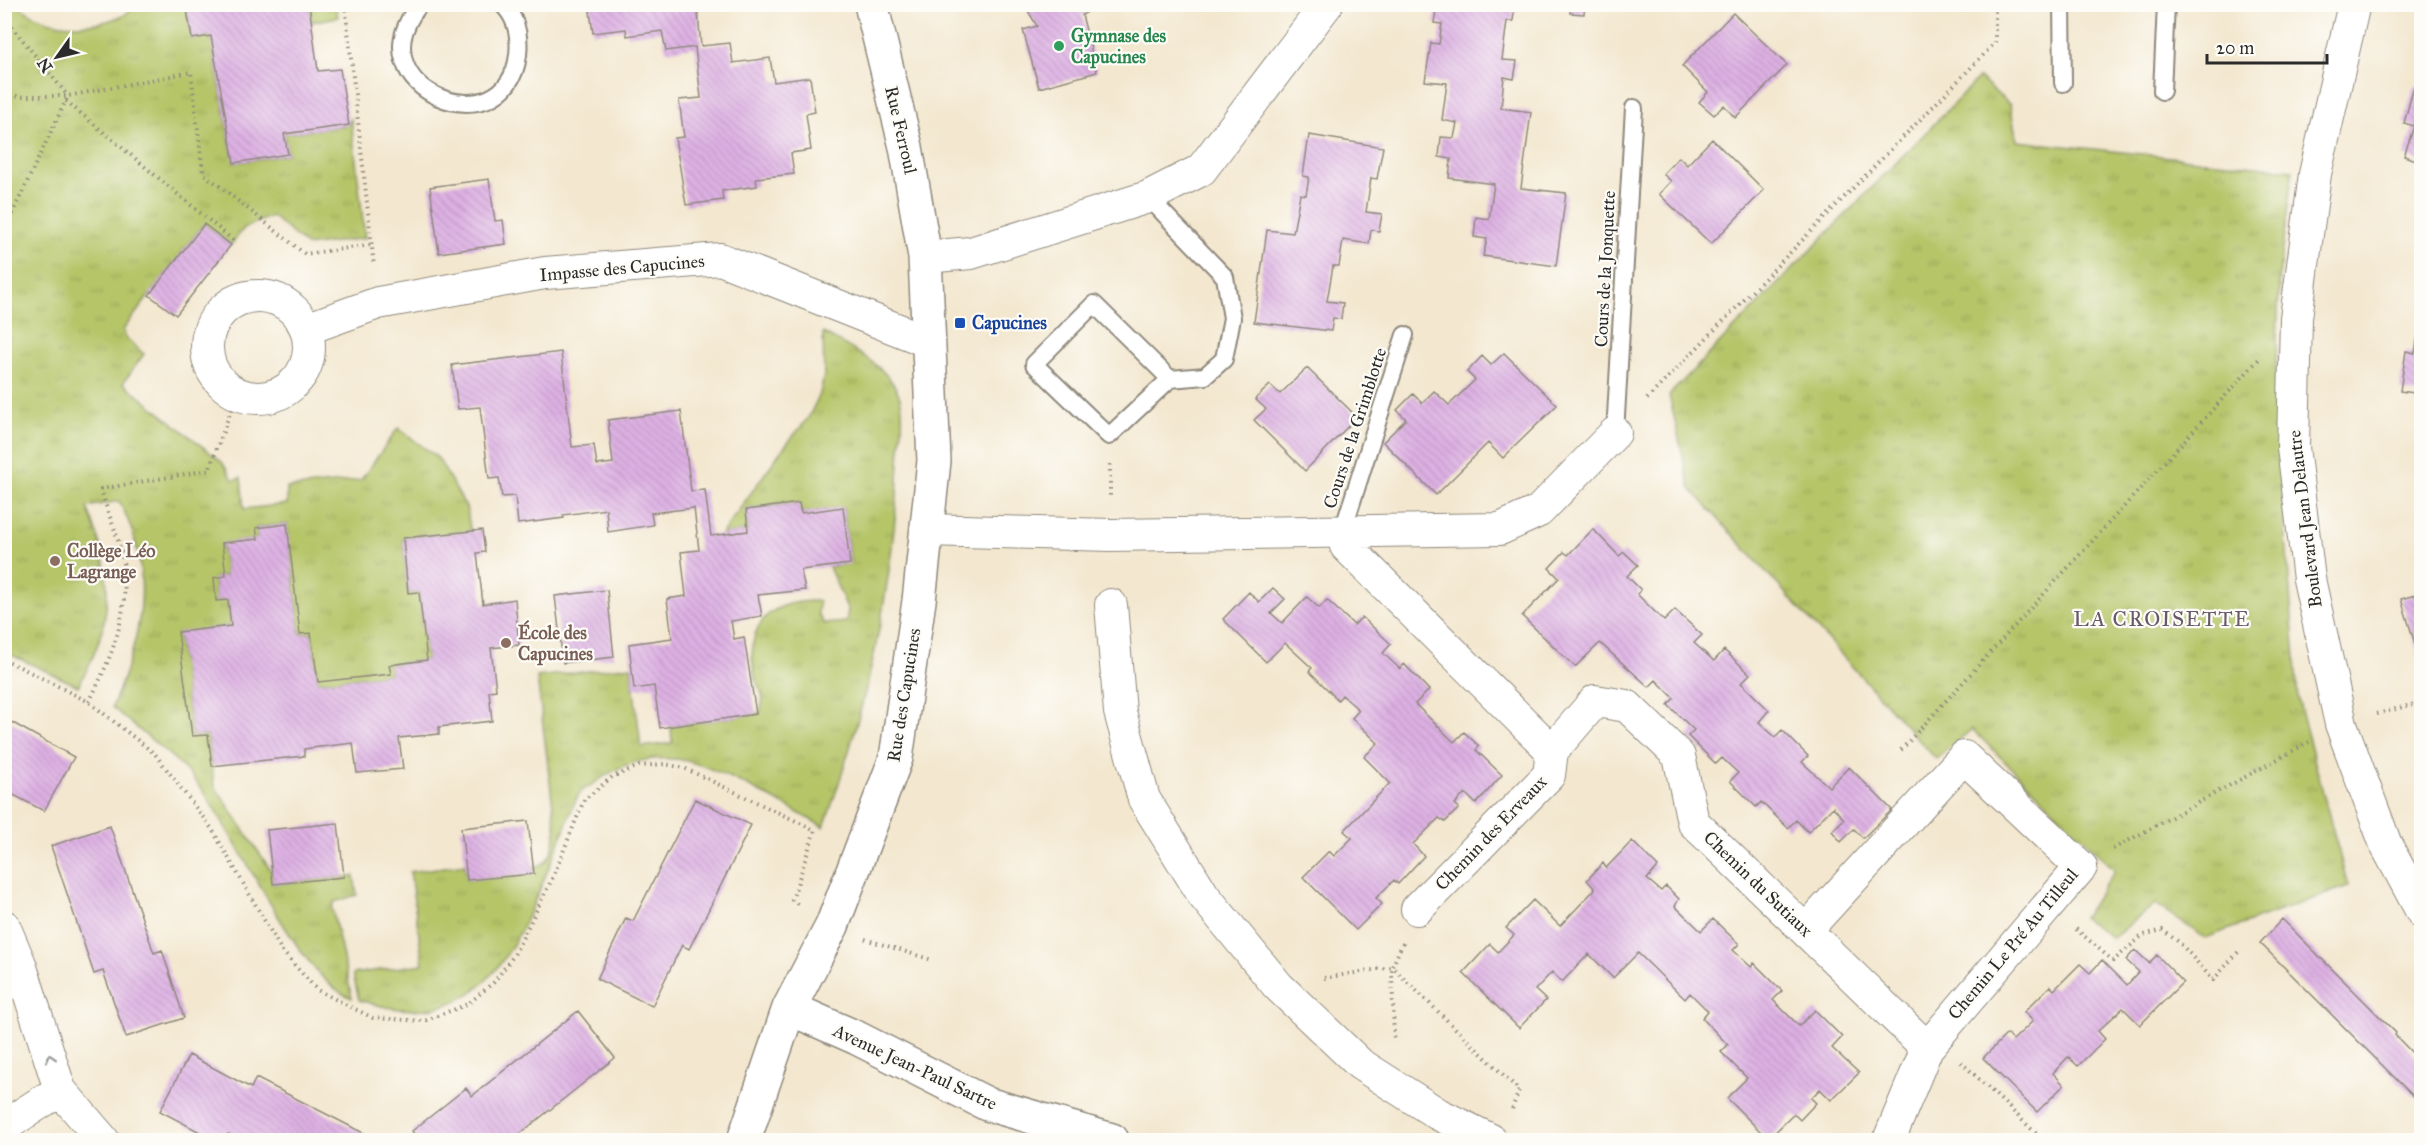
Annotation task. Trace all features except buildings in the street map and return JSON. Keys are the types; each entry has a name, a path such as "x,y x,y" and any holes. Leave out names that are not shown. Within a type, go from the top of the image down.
{"street":[{"name":"Rue Ferroul","path":"870,4 906,147 925,257"},
{"path":"925,257 971,254 1148,197 1201,170 1327,4"},
{"name":"Boulevard Jean Delautre","path":"2354,4 2315,174 2296,318 2294,458 2309,579 2341,724 2386,845 2421,912"},
{"name":"Rue des Capucines","path":"744,1140 789,1008 832,926 896,758 934,461 925,257"},
{"name":"Impasse des Capucines","path":"306,329 378,303 545,273 720,259 929,342"},
{"path":"266,297 290,307 306,329 309,345 307,362 300,377 288,389 273,396 257,399 237,394 217,377 207,356 209,331 216,318 226,307 240,299 266,297"},
{"path":"926,530 1111,535 1500,529 1539,511 1615,433"},
{"path":"1342,533 1346,546 1552,751"},
{"path":"1111,605 1120,712 1144,799 1204,897 1278,986 1360,1064 1438,1114 1500,1130"},
{"name":"Chemin du Sutiaux","path":"1552,751 1595,701 1627,706 1679,756 1693,822 1806,930 1931,1042"},
{"name":"Chemin des Erveaux","path":"1417,909 1549,775 1552,751"},
{"name":"Chemin Le Pré Au Tilleul","path":"1806,930 1964,757 2080,867 1931,1042 1889,1140"},
{"path":"4,926 20,964 60,1090 103,1140"},
{"name":"Avenue Jean-Paul Sartre","path":"789,1008 857,1038 987,1104 1112,1140"},
{"path":"4,1131 12,1121 60,1090"}],"lane":[{"path":"420,4 410,17 403,36 404,56 411,75 424,90 441,100 461,104 481,100 497,92 510,79 517,62 519,44 516,26 502,4"},
{"path":"2062,4 2063,83"},
{"path":"2162,91 2166,4"},
{"name":"Cours de la Jonquette","path":"1615,433 1634,108"},
{"path":"1148,197 1225,277 1232,318 1224,359 1205,376 1170,379 1109,436 1034,364 1094,304 1170,379"},
{"name":"Cours de la Grimblotte","path":"1342,533 1404,335"}],"path":[{"path":"345,4 378,303"},
{"path":"1615,433 1995,43 1995,4"},
{"path":"4,17 67,98 234,241"},
{"path":"4,96 67,98 191,72 203,173 305,254 371,245"},
{"path":"4,222 9,220 67,98"},
{"path":"1901,750 2296,318"},
{"path":"89,702 113,650 124,607 125,575 119,546 101,489 209,470 237,394"},
{"path":"4,659 89,702 155,754 212,829 282,951 317,990 373,1018 423,1021 468,1004 494,982 514,955 534,916 563,854 584,800 612,777 639,766 664,764 684,768 815,830 792,900 832,926 887,948 932,960"},
{"path":"2080,867 2341,724 2421,702"},
{"path":"2048,905 2113,961 2142,935 2162,930 2179,942 2213,980 2240,950"},
{"path":"1395,1086 1392,967 1417,909"},
{"path":"1278,986 1392,967"},
{"path":"1392,967 1519,1090 1500,1130"},
{"path":"1931,1042 2043,1140"}],"green space":[{"path":"144,4 186,5 192,39 211,36 234,163 288,154 284,134 348,125 351,119 365,238 307,246 272,216 244,228 231,245 204,224 123,330 125,337 144,354 123,383 222,462 233,480 241,478 244,509 287,504 287,488 361,480 398,428 438,458 466,507 471,532 403,538 408,593 419,592 427,660 389,665 391,674 318,682 311,633 300,634 287,524 256,528 258,539 222,544 226,576 214,578 216,601 228,600 231,626 178,633 192,736 208,735 214,785 272,872 273,884 354,876 357,895 334,902 332,908 352,998 332,986 310,963 267,899 208,799 191,776 112,707 131,655 141,604 138,554 131,528 119,501 87,507 102,554 107,597 105,619 99,640 78,686 5,652 4,254 9,237 5,231 5,140 9,139 4,100 5,5 18,5 41,19 54,23 81,25 120,17 136,6"},
{"path":"309,5 336,5 338,17 311,22"},
{"path":"1979,78 2010,105 2017,141 2293,170 2280,264 2275,393 2298,699 2348,886 2205,938 2155,904 2113,938 2083,918 2115,870 1972,729 1936,759 1690,488 1669,395"},
{"path":"823,333 866,358 886,375 894,384 899,395 902,420 896,511 884,603 865,693 824,827 750,787 691,762 665,758 644,760 624,766 579,794 531,910 514,943 494,972 470,993 440,1006 404,1009 359,1000 353,974 423,964 410,872 465,864 467,880 531,868 545,862 550,855 556,831 537,677 631,666 641,747 672,743 671,726 760,713 763,696 755,677 752,659 753,643 763,619 773,611 786,605 819,601 818,614 824,624 846,622 848,610 829,567 850,563 843,508 801,513 799,503 746,509 748,531 721,535 781,451 808,418 820,394 824,376"}],"place":[{"name":"Gymnase des Capucines","path":"1059,46"},
{"name":"Capucines","path":"960,323"},
{"name":"Collège Léo Lagrange","path":"55,561"},
{"name":"École des Capucines","path":"506,643"}],"district":[{"name":"LA CROISETTE","path":"2162,619"}]}
